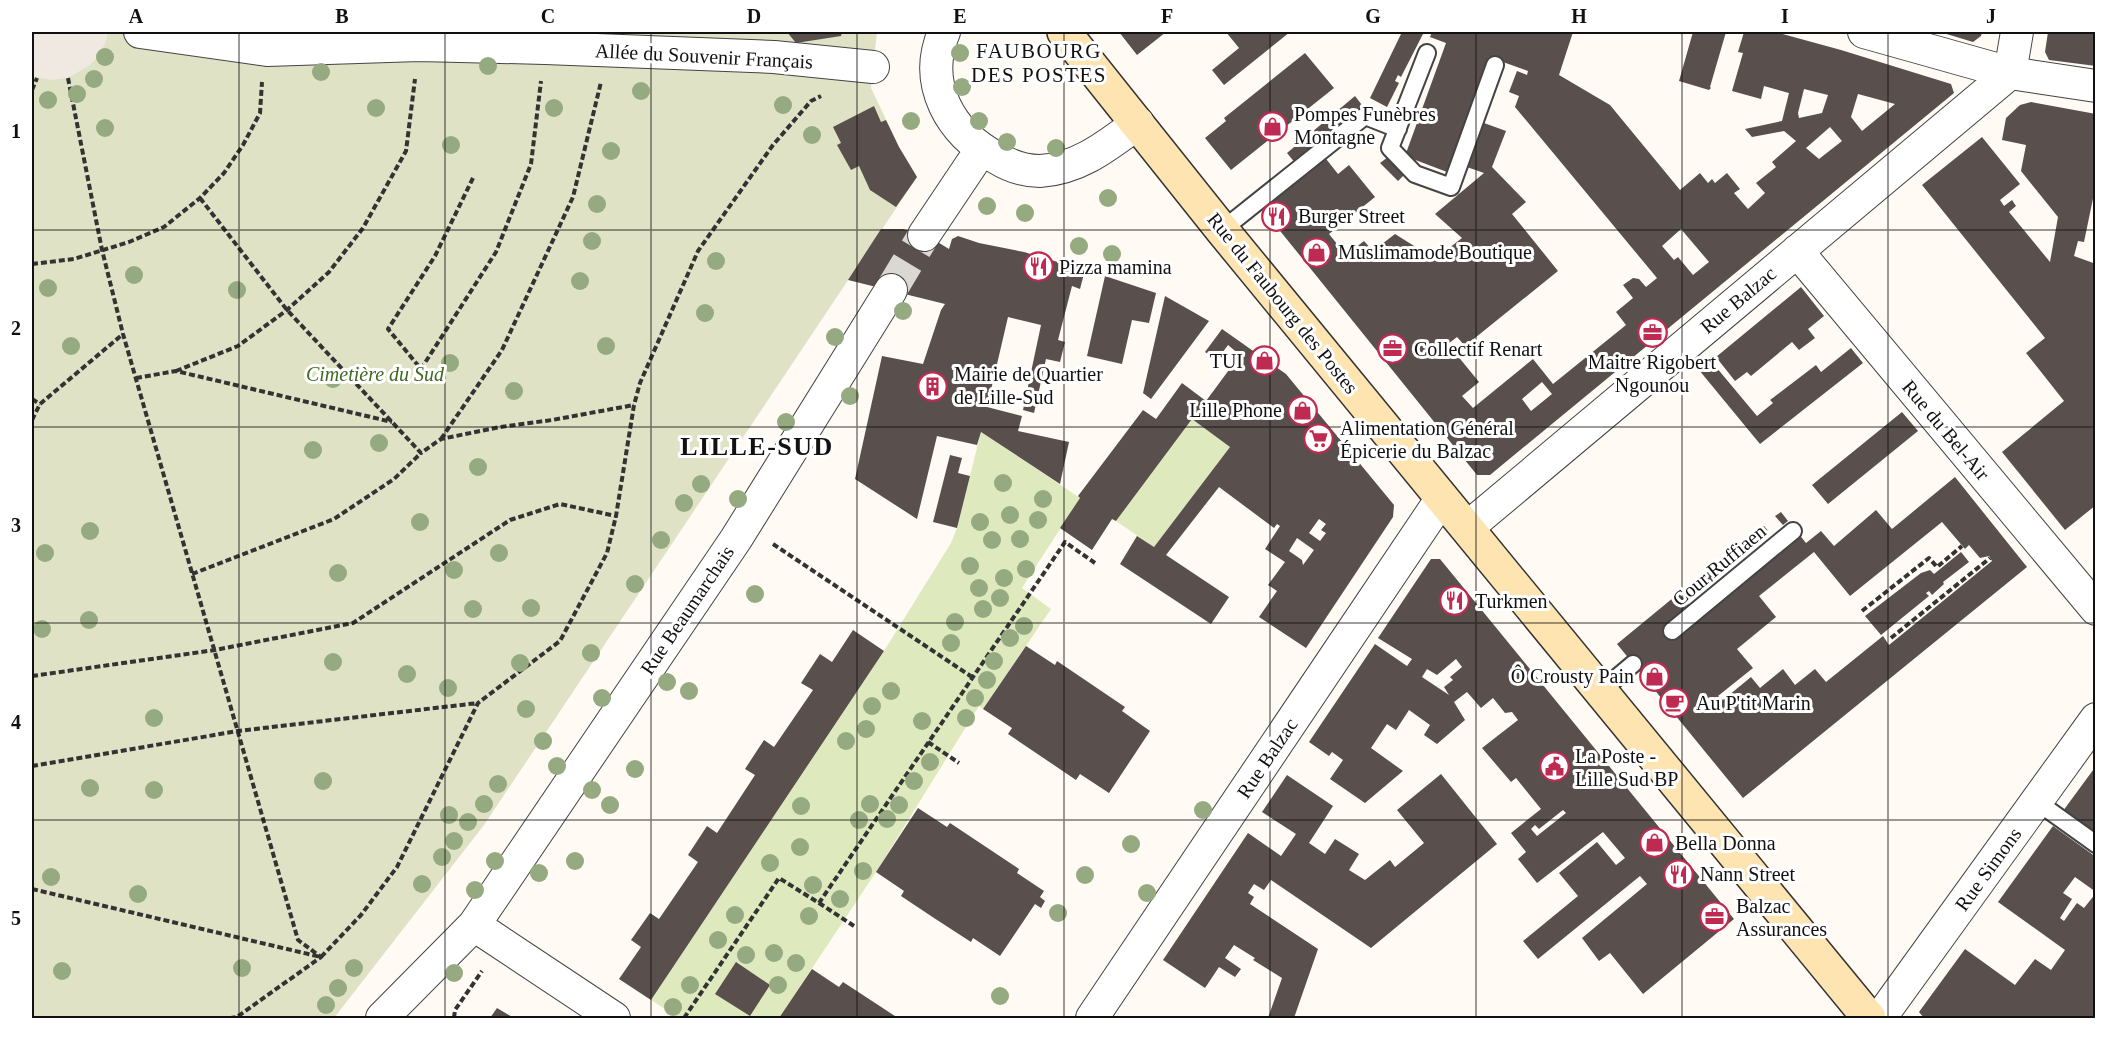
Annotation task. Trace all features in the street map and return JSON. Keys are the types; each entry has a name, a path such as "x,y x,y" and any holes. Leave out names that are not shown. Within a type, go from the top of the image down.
{"main road":[{"name":"Rue du Faubourg des Postes","path":"1064,32 1222,230 1869,1018"}],"street":[{"name":"Allée du Souvenir Français","path":"140,32 267,50 419,45 545,48 774,57 873,67"},
{"path":"944,32 937,69 938,84 951,119 981,150 1007,164 1039,171 1079,162 1096,153 1138,123"},
{"path":"1864,32 2010,73 2096,86"},
{"path":"2010,73 2017,32"},
{"name":"Rue Balzac","path":"1467,528 2010,73"},
{"path":"924,235 981,150"},
{"name":"Rue du Bel-Air","path":"1797,251 2096,609"},
{"name":"Rue Beaumarchais","path":"382,1018 474,925 745,525 891,290"},
{"name":"Rue Balzac","path":"1092,1018 1442,498"},
{"name":"Rue Simons","path":"1880,1018 2096,719"},
{"path":"474,925 614,1018"}],"lane":[{"path":"1427,53 1390,148 1415,174 1451,187 1495,65"},
{"path":"1222,230 1365,116 1398,129"},
{"name":"Cour Ruffiaen","path":"1672,631 1793,531"},
{"path":"1601,691 1633,664"},
{"path":"2036,801 2096,844"}],"path":[{"path":"136,378 176,371 238,346 287,310 329,272 363,228 406,151 419,45"},
{"path":"473,178 435,256 388,329 421,369 496,252 531,164 545,48"},
{"path":"32,264 74,259 129,242 164,227 200,198 224,173 260,113 267,50"},
{"path":"192,574 334,519 394,479 421,453 441,439 502,350 573,197 608,50"},
{"path":"32,90 38,78"},
{"path":"68,78 102,250 123,334 192,574 298,940 321,957"},
{"path":"231,1018 237,1017 321,957 361,915 397,867 478,703 560,641 607,553 640,383 698,251 773,145 811,101 822,95"},
{"path":"200,198 287,310 421,453"},
{"path":"32,420 40,404 123,334"},
{"path":"176,371 392,422"},
{"path":"32,399 40,404"},
{"path":"441,439 634,405"},
{"path":"32,676 215,650 353,623 510,520 560,504 616,516"},
{"path":"745,525 972,677"},
{"path":"819,903 1065,542 1095,563"},
{"path":"1862,611 1929,558 1937,567 1962,546"},
{"path":"1891,639 1990,558"},
{"path":"32,766 238,731 478,703"},
{"path":"928,742 958,763"},
{"path":"684,1018 779,878 854,926"},
{"path":"32,889 321,957"},
{"path":"454,1018 454,1010 501,943"}],"green space":[{"name":"Cimetière du Sud","path":"32,32 877,32 871,88 899,147 917,177 484,825 334,1018 32,1018"},
{"path":"1192,419 1230,447 1154,547 1116,521"},
{"path":"981,432 1080,498 1022,588 1051,609 983,709 979,706 876,872 779,1018 679,1018 651,1000 884,651 951,543 957,528"}],"shaded area":[{"path":"32,32 108,32 98,57 90,65 68,78 51,80 32,76"}],"building":[{"path":"787,32 842,32 841,36 796,43"},
{"path":"1119,32 1166,32 1137,55"},
{"path":"1226,32 1290,32 1224,85 1212,70 1239,48"},
{"path":"1402,32 1423,34 1401,77 1398,75 1395,81 1399,83 1387,107 1370,98"},
{"path":"1432,32 1573,32 1559,75 1610,105 1680,190 1700,173 1708,183 1712,179 1715,183 1727,173 1740,189 1734,193 1748,209 1765,193 1756,183 1776,167 1772,162 1796,141 1784,131 1752,137 1745,129 1782,121 1789,93 1764,86 1761,99 1732,91 1743,53 1738,52 1744,32 1775,32 1841,50 1951,84 1954,93 1490,475 1477,475 1260,206 1323,155 1338,174 1349,165 1375,197 1329,234 1346,255 1364,241 1373,251 1395,234 1435,259 1462,238 1435,214 1484,173 1464,166 1468,156 1471,158 1484,123 1506,131 1492,167 1526,202 1512,214 1558,271 1465,346 1457,337 1448,344 1479,382 1462,396 1473,408 1533,359 1553,384 1626,325 1616,312 1633,298 1623,285 1633,278 1639,279 1646,287 1657,278 1515,107 1519,96 1509,92 1517,71 1527,75 1528,71 1489,57 1447,172 1405,156 1446,43 1430,37","holes":["1804,89 1828,95 1822,113 1799,118 1798,113","1858,94 1895,104 1862,131 1851,117","1830,127 1842,141 1819,159 1806,148","1681,229 1709,262 1693,275 1678,257 1674,260 1662,246","1542,382 1552,394 1531,411 1522,399"]},
{"path":"1693,32 1726,32 1709,90 1679,81"},
{"path":"1940,32 1982,32 1981,36 1973,42"},
{"path":"2048,32 2096,32 2096,66 2049,60 2045,52"},
{"path":"1305,53 1334,88 1231,170 1205,138 1226,121 1224,118"},
{"path":"1355,96 1365,109 1296,164 1287,153"},
{"path":"2031,102 2096,114 2096,184 2084,242 2078,241 2074,256 2096,264 2096,505 2065,530 2002,452 2064,401 2026,353 2045,338 1922,185 1982,137 2020,184 2000,200 2004,206 2012,200 2016,206 2009,212 2050,262 2058,217 2021,171 2026,145 2002,140 2006,118 2020,105"},
{"path":"874,106 881,122 886,120 917,177 896,207 870,190 859,166 851,170 837,145 841,143 833,127"},
{"path":"1388,157 1405,174 1398,181 1380,163"},
{"name":"Mairie de Quartier de Lille-Sud","path":"881,229 903,229 916,232 949,249 952,239 958,236 1085,270 1080,289 1072,286 1058,340 1065,342 1060,362 1046,359 1034,413 1023,410 1041,325 1008,317 987,407 1022,416 1018,431 1069,442 1060,484 981,432 977,445 937,436 917,519 855,479 882,356 923,364 945,304 848,280"},
{"path":"1105,276 1156,293 1149,323 1132,320 1122,364 1087,356"},
{"path":"1801,287 1824,316 1808,329 1815,338 1799,350 1792,342 1751,376 1747,372 1735,381 1716,357"},
{"path":"1165,296 1209,321 1151,399 1143,393"},
{"path":"1222,329 1286,374 1394,505 1393,517 1306,648 1259,617 1277,591 1268,585 1285,562 1265,549 1280,526 1277,524 1274,528 1219,487 1166,555 1229,597 1211,624 1120,564 1137,536 1154,547 1230,447 1192,419 1116,521 1112,519 1092,550 1060,528 1080,498 1078,496 1143,410 1156,419 1182,383 1206,401 1240,355 1228,345 1217,360 1205,352","holes":["1319,519 1326,524 1321,530 1326,533 1320,541 1309,533","1297,538 1314,550 1303,565 1302,560 1289,551"]},
{"path":"1851,348 1863,363 1760,444 1699,370 1711,361 1757,416 1773,403 1770,400 1816,365 1821,372"},
{"path":"1902,412 1918,431 1828,504 1812,485"},
{"path":"950,455 962,458 958,473 970,476 957,528 933,522"},
{"path":"1955,477 2027,567 1743,798 1617,644 1679,593 1682,597 1688,593 1693,598 1687,602 1693,610 1798,533 1806,543 1821,531 1834,546 1876,510 1892,529","holes":["1942,522 1965,549 1969,545 1980,558 1989,556 1992,561 1889,645 1883,636 1826,682 1815,669 1795,685 1783,669 1760,688 1751,677 1723,700 1718,696 1753,668 1737,649 1776,617 1759,596 1814,552 1850,596"]},
{"path":"1781,512 1788,521 1783,525 1775,516"},
{"path":"1764,526 1770,533 1700,592 1693,584"},
{"path":"1961,552 1969,562 1943,582 1944,584 1932,595 1929,591 1926,593 1929,596 1881,635 1865,616 1921,573 1930,570 1934,574"},
{"path":"1431,559 1440,559 1734,919 1643,994 1610,953 1599,961 1582,938 1647,884 1640,876 1538,959 1523,941 1578,896 1559,873 1597,842 1616,865 1625,858 1603,832 1537,883 1518,859 1526,852 1511,833 1541,809 1516,778 1511,782 1482,748 1518,720 1512,712 1505,713 1493,698 1481,708 1467,692 1454,702 1465,720 1437,744 1424,735 1430,725 1409,710 1396,730 1387,724 1371,748 1403,771 1365,803 1330,779 1343,760 1332,752 1329,756 1309,742 1375,644 1407,666 1412,659 1378,638","holes":["1456,659 1462,667 1450,677 1453,680 1444,687 1449,695 1422,677 1427,669 1437,675","1563,810 1566,813 1537,836 1531,829 1535,825 1539,829"]},
{"path":"853,630 884,651 651,1000 619,979 641,947 631,940 650,913 659,919 698,862 688,855 707,826 717,833 755,775 745,769 764,740 774,747 813,690 801,683 820,654 832,662"},
{"path":"1026,646 1055,665 1057,661 1125,707 1122,711 1150,731 1109,793 1080,774 1076,780 1008,734 1012,728 983,709"},
{"path":"2096,766 2096,834 2063,811"},
{"path":"1441,774 1497,844 1371,948 1271,880 1264,890 1254,884 1248,893 1254,897 1250,904 1318,949 1294,1018 1268,1018 1282,978 1234,945 1225,958 1241,969 1235,977 1219,967 1205,988 1163,960 1248,833 1281,856 1296,834 1262,812 1287,775 1333,806 1309,843 1325,854 1335,839 1359,854 1349,870 1365,880 1390,860 1395,867 1424,843 1397,810"},
{"path":"918,808 947,827 950,823 1019,869 1017,873 1044,891 1040,897 1045,901 1041,908 1035,904 1000,956 973,938 971,942 901,896 904,891 876,872"},
{"path":"2053,826 2096,857 2096,892 2075,877 2063,893 2072,899 2060,918 2064,921 2077,903 2084,908 2096,893 2096,1018 1924,1018 1919,1012 1965,949 2015,985 2035,959 2051,970 2065,950 1998,902"},
{"path":"736,962 770,985 750,1016 715,994"},
{"path":"812,969 839,987 843,982 898,1018 779,1018"},
{"path":"497,1008 514,1018 490,1018"}],"tunnel":[{"path":"891,290 924,235"}],"place":[{"name":"Pompes Funèbres Montagne","path":"1273,126"},
{"name":"Burger Street","path":"1277,216"},
{"name":"Muslimamode Boutique","path":"1317,252"},
{"name":"Pizza mamina","path":"1038,267"},
{"name":"Maitre Rigobert Ngounou","path":"1652,332"},
{"name":"Collectif Renart","path":"1393,349"},
{"name":"TUI","path":"1264,361"},
{"name":"Mairie de Quartier de Lille-Sud","path":"933,386"},
{"name":"Lille Phone","path":"1303,410"},
{"name":"Alimentation Général Épicerie du Balzac","path":"1319,439"},
{"name":"Turkmen","path":"1454,601"},
{"name":"Ô Crousty Pain","path":"1655,676"},
{"name":"Au P'tit Marin","path":"1675,703"},
{"name":"La Poste - Lille Sud BP","path":"1554,767"},
{"name":"Bella Donna","path":"1654,843"},
{"name":"Nann Street","path":"1679,874"},
{"name":"Balzac Assurances","path":"1715,917"}],"district":[{"name":"FAUBOURG DES POSTES","path":"1039,63"},
{"name":"LILLE-SUD","path":"757,446"}]}
